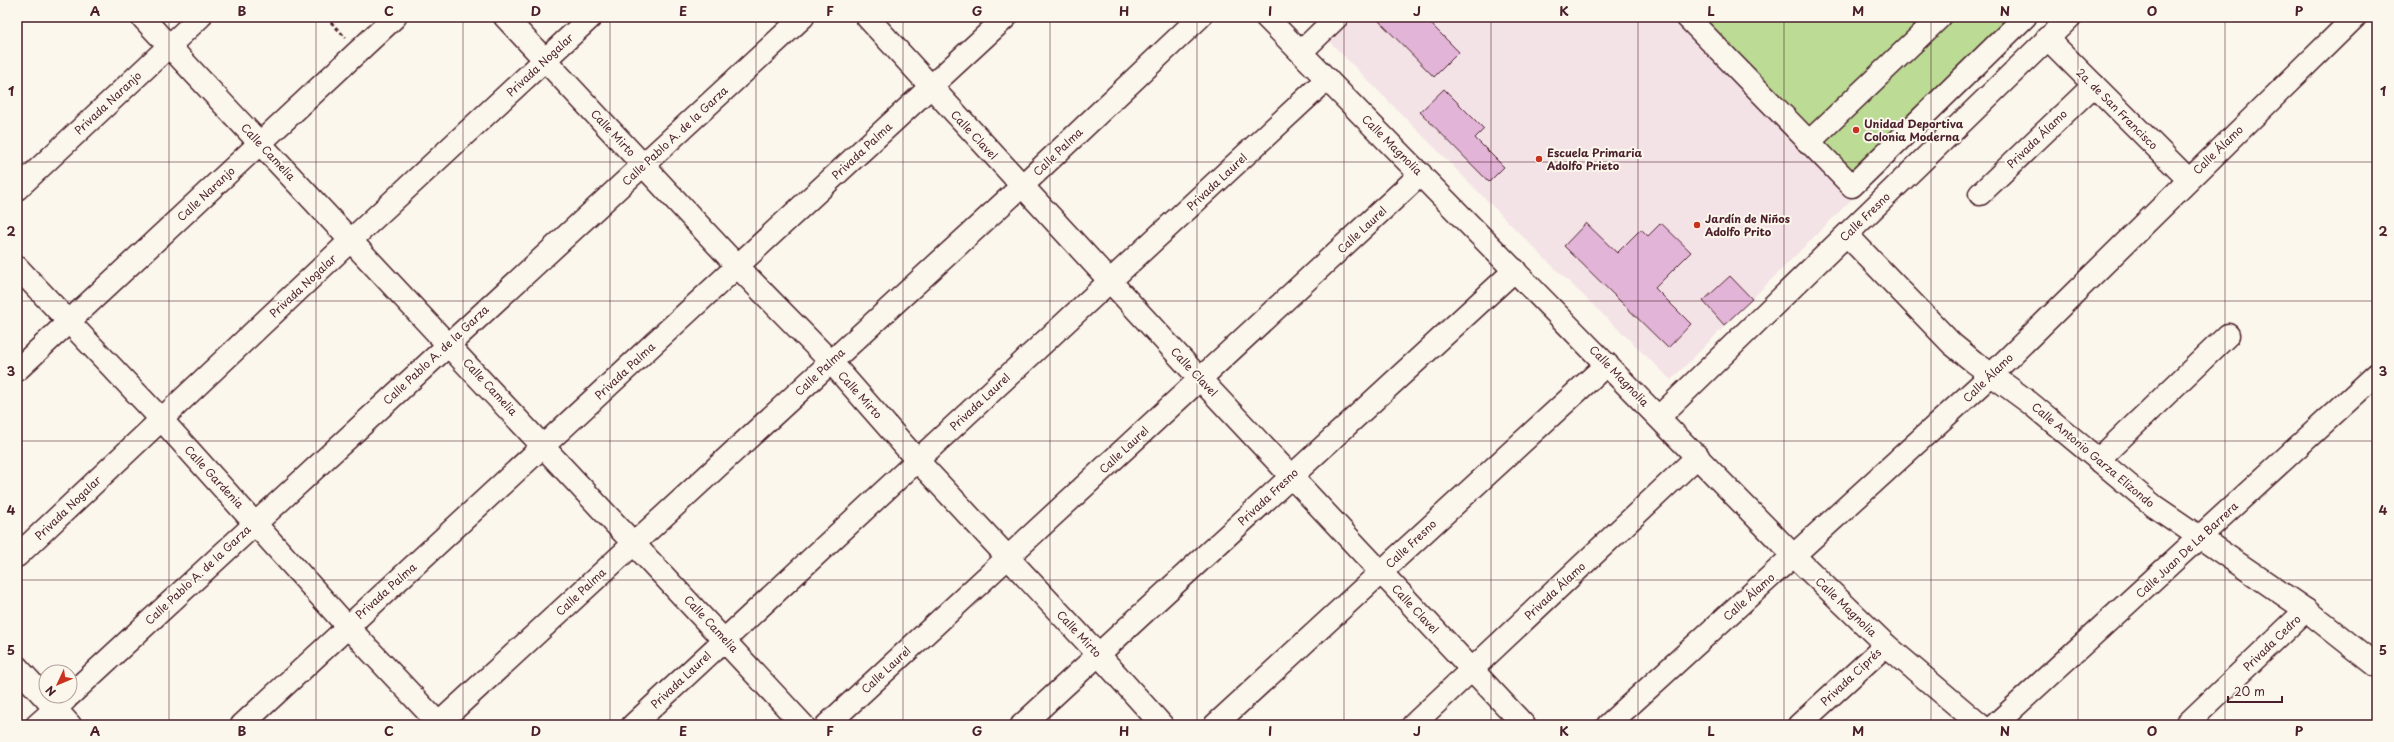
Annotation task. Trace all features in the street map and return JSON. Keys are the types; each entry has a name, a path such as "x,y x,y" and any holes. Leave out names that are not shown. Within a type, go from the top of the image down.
{"street":[{"name":"Calle Camelia","path":"142,17 635,542 803,725"},
{"name":"Privada Naranjo","path":"17,189 200,17"},
{"name":"Calle Naranjo","path":"17,370 395,17"},
{"name":"Calle Mirto","path":"505,17 738,267 830,362 917,460 1098,654 1162,725"},
{"name":"Privada Nogalar","path":"17,556 351,240 591,17"},
{"name":"Calle Pablo A. de la Garza","path":"78,687 448,343 644,165 803,17"},
{"name":"Calle Clavel","path":"867,17 930,88 1524,725"},
{"name":"Privada Palma","path":"242,725 347,626 738,267 1006,17"},
{"name":"Calle Palma","path":"438,724 1022,186 1200,17"},
{"name":"Calle Magnolia","path":"1266,17 1698,456 1794,556 1886,645 1980,725"},
{"path":"1301,52 1337,17"},
{"path":"1687,17 1808,143 1852,186 2025,17"},
{"path":"1808,143 1940,17"},
{"name":"Calle Fresno","path":"1659,417 2070,17"},
{"name":"Calle Álamo","path":"1608,725 1991,375 2188,179 2355,17"},
{"name":"2a. de San Francisco","path":"2047,38 2188,179"},
{"name":"Privada Laurel","path":"633,725 917,460 1111,282 1327,79"},
{"name":"Privada Álamo","path":"1980,194 2094,85"},
{"name":"Calle Laurel","path":"827,725 1007,557 1201,380 1421,174"},
{"name":"Calle Antonio Garza Elizondo","path":"1846,235 1952,344 2030,403 2154,506 2306,610 2377,666"},
{"name":"Calle Gardenia","path":"17,267 256,522 347,626 438,724"},
{"name":"Privada Fresno","path":"1022,725 1291,475 1515,270"},
{"path":"2098,460 2228,335"},
{"name":"Calle Fresno","path":"1215,725 1607,364"},
{"name":"Calle Juan De La Barrera","path":"1995,725 2377,374"},
{"name":"Privada Álamo","path":"1412,725 1698,456"},
{"name":"Privada Cedro","path":"2186,725 2306,610"},
{"name":"Privada Ciprés","path":"1799,725 1886,645"},
{"path":"17,667 38,682"},
{"name":"Calle Pablo A. de la Garza","path":"37,725 60,704"},
{"path":"65,704 70,725"}],"path":[{"path":"326,17 358,51"}],"shaded area":[{"path":"1317,17 1681,17 1854,197 1671,380 1540,254 1311,23"}],"green space":[{"name":"Unidad Deportiva Colonia Moderna","path":"1681,17 2038,17 1854,197"}],"building":[{"path":"1375,17 1424,17 1459,52 1434,77"},
{"path":"1444,89 1484,129 1475,138 1504,167 1489,182 1420,112"},
{"path":"1586,223 1617,253 1641,229 1648,236 1661,223 1691,252 1655,288 1691,324 1668,348 1564,246"},
{"path":"1730,276 1752,299 1724,325 1703,301"}],"place":[{"name":"Unidad Deportiva Colonia Moderna","path":"1856,130"},
{"name":"Escuela Primaria Adolfo Prieto","path":"1539,159"},
{"name":"Jardín de Niños Adolfo Prito","path":"1697,225"}]}
